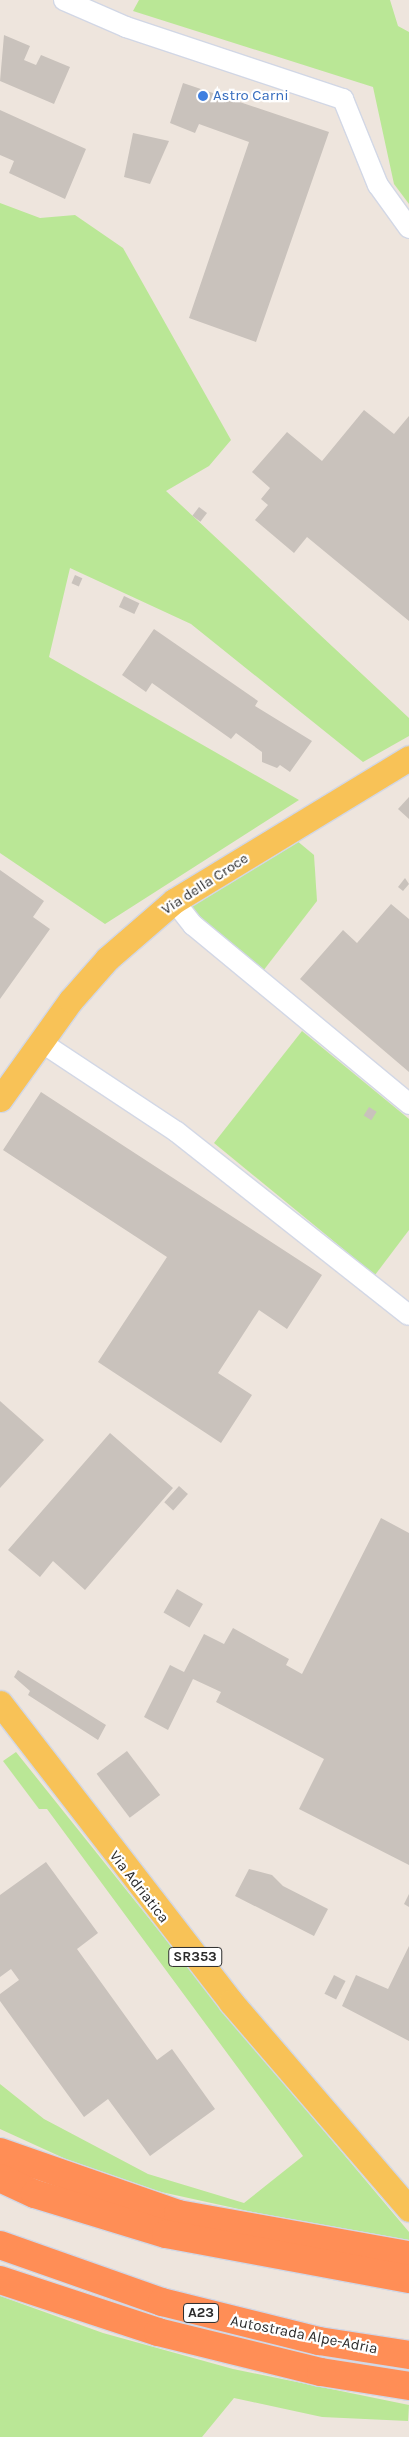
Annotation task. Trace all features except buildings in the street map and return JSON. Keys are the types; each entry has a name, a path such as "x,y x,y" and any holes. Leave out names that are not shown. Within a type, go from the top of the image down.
{"highway":[{"path":"0,2140 55,2172"},
{"path":"0,2152 178,2214 409,2255"},
{"path":"0,2178 35,2194 166,2234 409,2279"},
{"name":"Autostrada Alpe-Adria","path":"0,2245 91,2280 170,2304 319,2341 409,2355"},
{"name":"Autostrada Alpe-Adria","path":"0,2280 158,2332 321,2372 409,2386"}],"main road":[{"name":"Via della Croce","path":"0,1099 41,1042 107,959 174,901 409,758"},
{"name":"Via Adriatica","path":"0,1703 230,2002 406,2206"}],"street":[{"path":"64,0 126,27 343,99 378,185 409,228"},
{"path":"174,901 193,925 409,1104"},
{"path":"41,1042 177,1132 409,1315"}],"green space":[{"path":"139,0 390,0 398,26 409,32 409,204 394,184 373,87 133,11"},
{"path":"0,203 40,218 75,215 123,248 231,440 209,466 166,491 409,718 409,736 363,762 191,624 70,568 49,657 299,800 105,924 0,853"},
{"path":"296,840 314,855 317,901 263,971 195,916 192,903"},
{"path":"302,1031 409,1119 409,1230 375,1275 214,1143"},
{"path":"16,1752 219,2006 409,2232 409,2246 152,2190 90,2170 0,2129 0,2084 44,2119 148,2174 244,2203 303,2156 47,1809 39,1809 3,1761"},
{"path":"0,2296 103,2333 233,2369 409,2405 408,2421 322,2417 234,2398 202,2437 0,2437"}],"place":[{"name":"Astro Carni","path":"203,96"}]}
